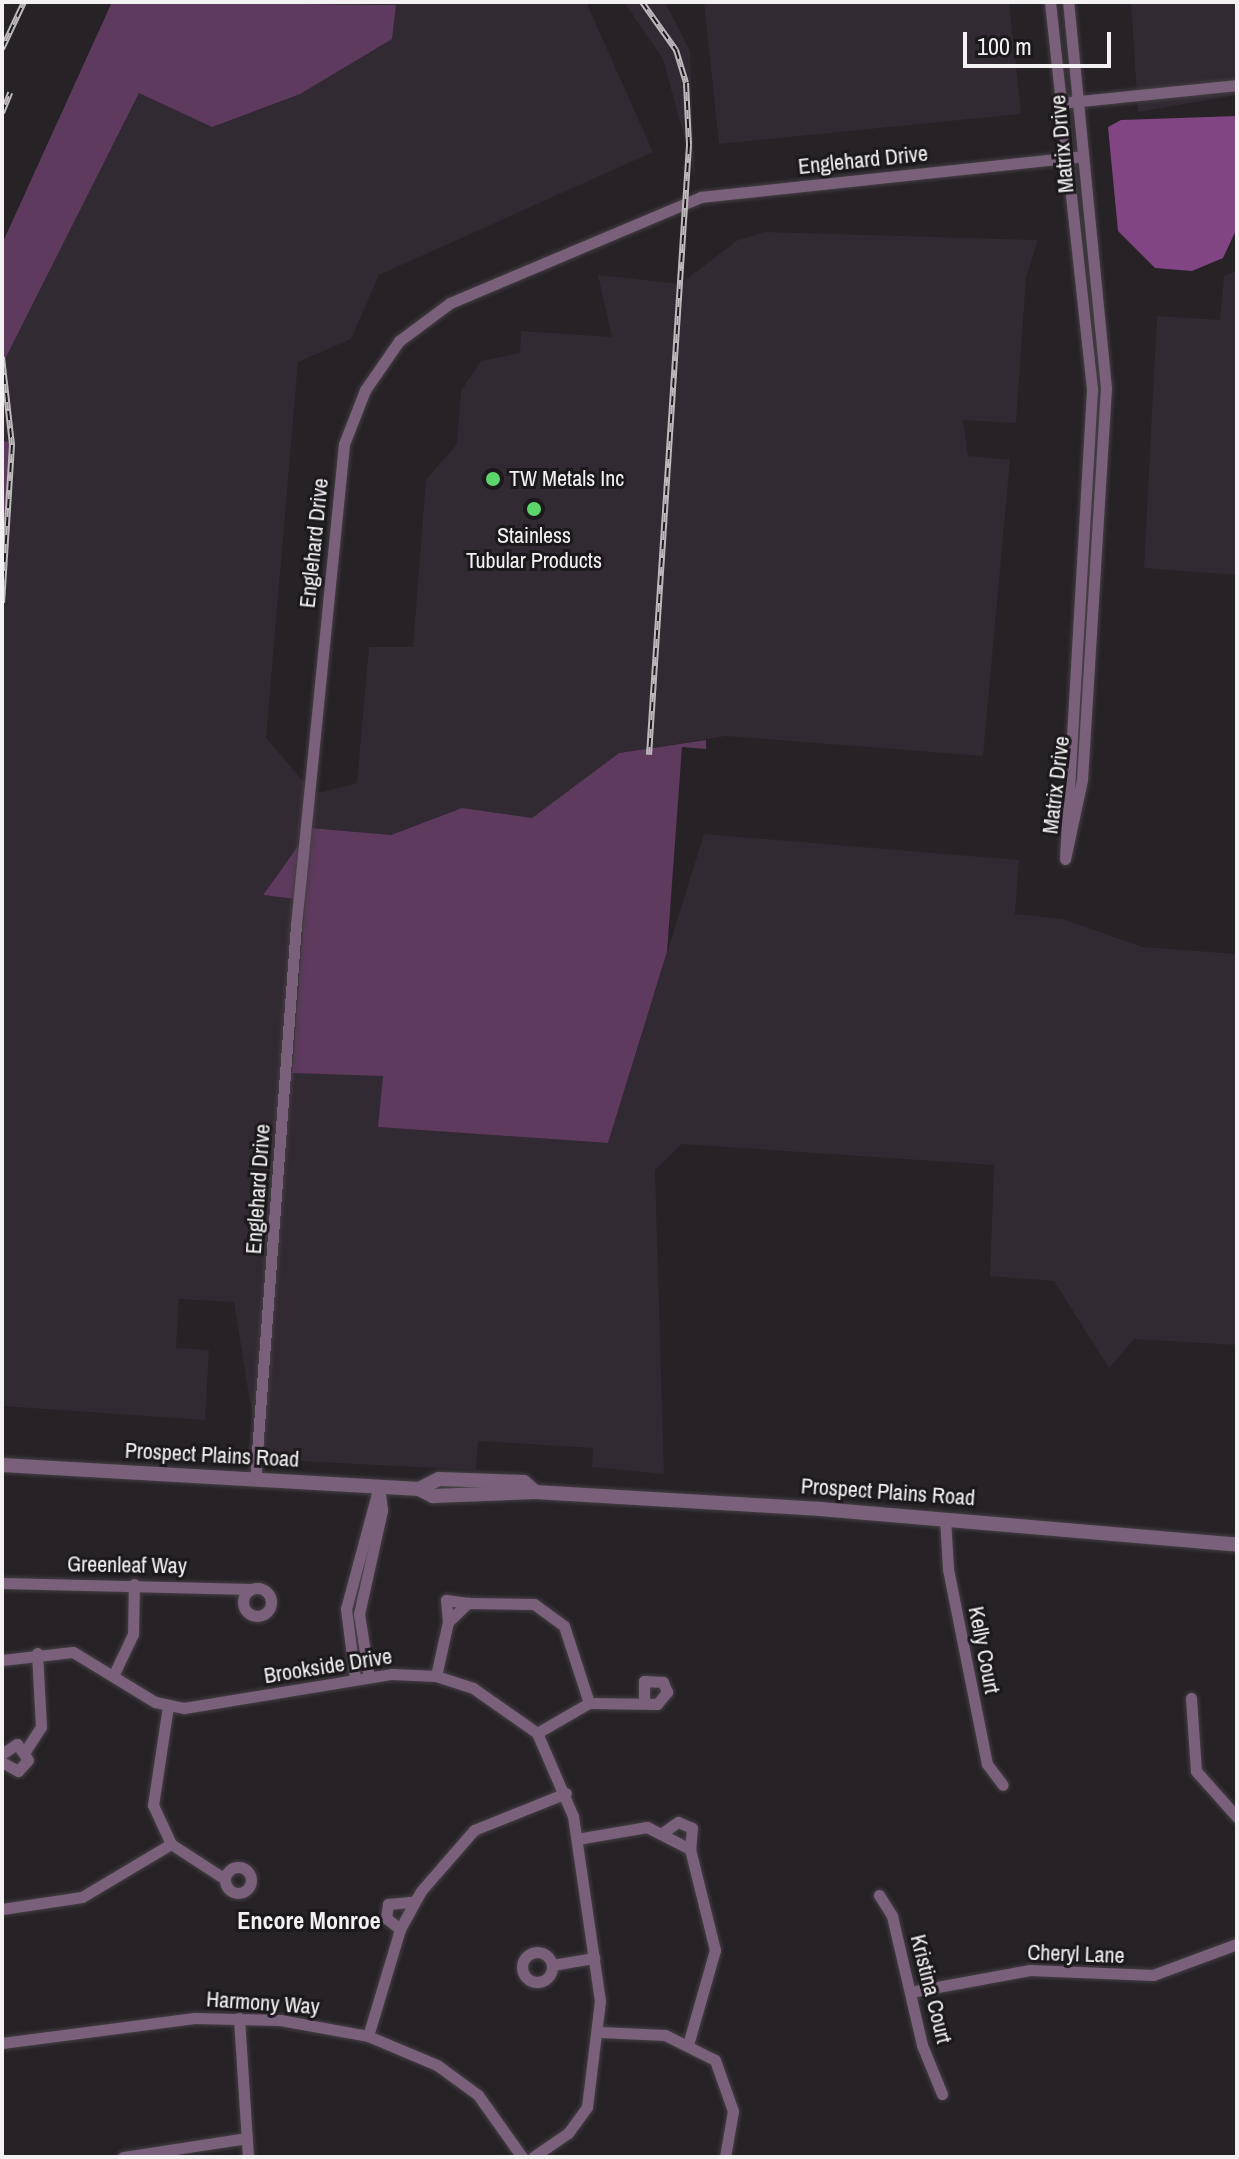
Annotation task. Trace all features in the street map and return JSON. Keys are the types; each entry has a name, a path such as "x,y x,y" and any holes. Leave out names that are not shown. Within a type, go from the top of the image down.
{"street":[{"name":"Matrix Drive","path":"1050,2 1092,390 1065,859 1082,780 1106,388 1068,2"},
{"path":"1061,103 1237,85"},
{"name":"Englehard Drive","path":"255,1479 296,925 344,444 365,390 399,341 450,303 701,197 1082,156"},
{"name":"Prospect Plains Road","path":"2,1465 419,1489 439,1479 524,1482 535,1492 945,1518 1237,1545"},
{"path":"369,1677 359,1614 382,1510 379,1486"},
{"path":"355,1679 346,1609 379,1486"},
{"name":"Kelly Court","path":"945,1518 948,1569 987,1764 1003,1785"},
{"name":"Greenleaf Way","path":"2,1583 251,1589"},
{"path":"114,1674 133,1634 134,1584"},
{"path":"436,1676 448,1622 446,1600 534,1604 556,1616 589,1703"},
{"path":"448,1622 468,1603"},
{"path":"2,1660 37,1653 73,1652 168,1706 153,1805 171,1844 225,1879"},
{"path":"2,1762 23,1769 26,1750 41,1727 37,1653"},
{"name":"Brookside Drive","path":"168,1706 369,1677 436,1676 473,1688 537,1733 566,1793 577,1839 594,1958 600,2032 587,2107 568,2133 533,2157"},
{"path":"1191,1698 1196,1771 1237,1817"},
{"path":"537,1733 589,1703 644,1702"},
{"path":"2,1754 12,1745 26,1750"},
{"path":"368,2036 400,1929 413,1902 474,1830 566,1793"},
{"path":"577,1839 665,1831 678,1822 692,1828 690,1849 715,1950 689,2041"},
{"path":"665,1831 690,1849"},
{"path":"2,1909 82,1897 171,1844"},
{"name":"Kristina Court","path":"879,1895 892,1916 910,1992 942,2094"},
{"path":"400,1929 386,1918 388,1904 413,1902"},
{"name":"Cheryl Lane","path":"910,1992 1030,1970 1153,1975 1237,1944"},
{"path":"552,1965 594,1958"},
{"path":"239,2018 248,2157"},
{"name":"Harmony Way","path":"2,2043 239,2018 368,2036 437,2065 478,2095 522,2157"},
{"path":"600,2032 689,2041 715,2060 730,2087 725,2157"},
{"path":"123,2157 247,2138"}],"shaded area":[{"path":"112,2 396,5 392,39 300,94 212,127 139,93 2,365 2,244"},
{"path":"393,2 586,2 653,152 379,275 351,339 298,362 266,738 314,794 357,783 369,647 413,647 426,480 457,444 461,391 481,361 520,353 521,331 612,337 598,275 680,284 738,240 766,232 1038,240 1026,277 1016,423 963,420 968,456 1010,460 983,756 726,736 619,753 532,818 462,808 391,835 311,828 263,895 306,899 292,1073 383,1075 379,1127 608,1143 704,834 1019,860 1015,914 1063,919 1142,947 1237,954 1237,1345 1134,1339 1109,1368 1054,1281 990,1276 994,1165 682,1144 655,1170 664,1474 592,1467 593,1448 478,1441 476,1470 259,1459 234,1302 179,1299 176,1348 209,1350 205,1420 2,1406 2,556 10,443 2,441 2,365 139,93"},
{"path":"624,2 665,2 690,51 695,177 663,59"},
{"path":"704,2 1009,2 1021,114 719,144"},
{"path":"1131,2 1237,2 1237,95 1138,112"},
{"path":"1237,116 1237,228 1223,258 1192,271 1155,268 1118,231 1108,127 1121,120"},
{"path":"1237,271 1237,575 1144,568 1157,316 1220,320 1224,276"},
{"path":"2,441 10,442 2,556"},
{"path":"706,740 706,749 682,747 667,952 608,1143 378,1127 383,1076 292,1073 305,900 263,895 311,828 391,835 462,808 532,818 619,753"}],"railway":[{"path":"2,49 24,2"},
{"path":"642,2 676,50 686,83 689,145 649,755"},
{"path":"2,113 10,93"},
{"path":"2,357 12,445 2,603"}],"place":[{"name":"TW Metals Inc","path":"493,479"},
{"name":"Stainless Tubular Products","path":"534,509"}],"district":[{"name":"Encore Monroe","path":"309,1921"}]}
